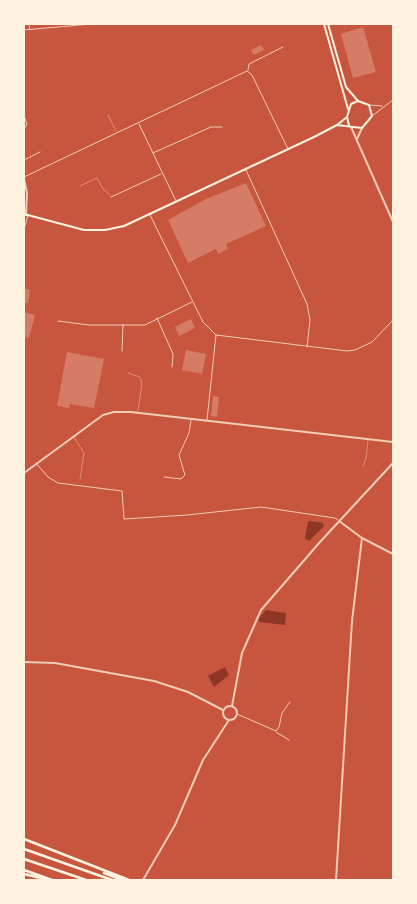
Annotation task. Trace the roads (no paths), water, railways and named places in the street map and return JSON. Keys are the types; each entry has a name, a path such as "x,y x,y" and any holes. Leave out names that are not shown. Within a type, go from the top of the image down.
{"highway":[{"path":"24,839 122,880"},
{"path":"24,849 112,880"},
{"path":"24,859 86,880"},
{"path":"83,863 129,880"},
{"path":"24,870 51,880"},
{"path":"24,874 51,880"}],"main road":[{"path":"328,24 346,88 358,101 369,105 372,116 362,128 337,126"},
{"path":"324,25 348,109 347,117 350,126"},
{"path":"348,109 351,104 358,101"},
{"path":"26,215 71,228 95,231 124,226 337,126 347,117"}],"street":[{"path":"29,24 30,30"},
{"path":"24,30 91,24"},
{"path":"248,71 249,64 283,47"},
{"path":"24,229 27,194 24,178 248,71"},
{"path":"248,71 252,75 288,149"},
{"path":"372,116 393,100"},
{"path":"369,105 383,106"},
{"path":"24,116 27,124 24,129"},
{"path":"139,123 176,202"},
{"path":"350,126 393,222"},
{"path":"153,153 211,127 222,127"},
{"path":"357,139 362,128"},
{"path":"24,160 40,152"},
{"path":"246,169 307,304 310,320 307,347"},
{"path":"111,197 162,173"},
{"path":"150,214 203,322 216,335 307,347 356,350 372,342 393,320"},
{"path":"58,321 68,324 145,325 193,302"},
{"path":"157,318 171,345 173,354 172,367"},
{"path":"122,351 123,324"},
{"path":"207,421 216,335"},
{"path":"24,473 103,416 122,411 393,444"},
{"path":"164,477 181,479 185,475 179,455 189,433 191,419"},
{"path":"36,463 48,477 58,483 122,492 124,519 187,515 261,507 335,518 362,538 393,554"},
{"path":"232,706 238,668 255,621 264,606 393,463"},
{"path":"336,880 352,621 362,538"},
{"path":"24,662 55,663 154,681 188,692 224,710"},
{"path":"276,731 279,727 282,713 290,702"},
{"path":"229,720 224,717 224,710 228,706 232,706"},
{"path":"232,706 237,710 237,714 276,731 289,740"},
{"path":"143,880 175,825 203,760 229,720 235,718 237,714"}],"lane":[{"path":"108,115 117,133"},
{"path":"80,186 97,178 102,189 111,197"},
{"path":"128,373 140,376 142,384 138,412"},
{"path":"74,436 84,453 80,479"},
{"path":"363,466 369,440"}]}
